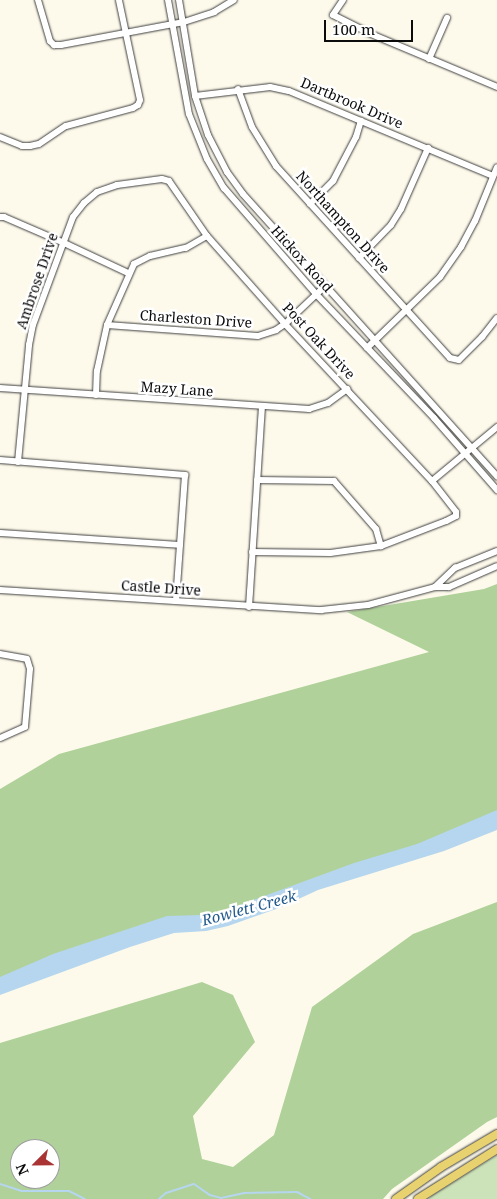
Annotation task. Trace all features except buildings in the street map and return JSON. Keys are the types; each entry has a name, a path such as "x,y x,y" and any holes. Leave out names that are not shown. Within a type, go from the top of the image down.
{"main road":[{"path":"396,1199 441,1167 497,1134"},
{"path":"418,1199 497,1149"}],"street":[{"path":"38,0 50,41 54,45 184,22 214,12 234,0"},
{"path":"0,137 22,146 36,145 66,126 133,108 140,100 119,0"},
{"name":"Hickox Road","path":"168,0 185,98 207,159 234,201 316,294 465,453 497,490"},
{"name":"Hickox Road","path":"179,0 195,96 208,135 227,172 243,194 473,447 497,476"},
{"path":"343,0 333,15 429,59 497,87"},
{"path":"429,59 447,18"},
{"name":"Dartbrook Drive","path":"195,96 238,89 270,87 289,91 493,176"},
{"name":"Northampton Drive","path":"238,89 252,127 276,166 450,358 459,360 482,337 497,318"},
{"path":"310,204 333,181 346,158 362,121"},
{"path":"359,258 391,225 401,209 428,148"},
{"path":"367,348 440,277 461,247 475,221 497,167"},
{"name":"Ambrose Drive","path":"18,462 33,326 62,242 73,217 84,203 97,192 117,185 162,179 169,181"},
{"name":"Post Oak Drive","path":"169,181 207,236 285,324 432,481 456,512 456,516 446,522 381,546"},
{"path":"0,217 62,242 128,273"},
{"path":"96,395 98,371 107,325 128,273 134,264 142,259 186,248 207,236"},
{"name":"Charleston Drive","path":"107,325 249,336 266,334 285,324 325,286"},
{"name":"Mazy Lane","path":"0,388 309,409 319,407 347,389"},
{"path":"249,607 262,406"},
{"path":"432,481 497,427"},
{"path":"0,460 185,474 176,602"},
{"path":"252,552 330,553 381,546 376,529 334,481 257,480"},
{"path":"0,533 180,546"},
{"path":"435,587 456,568 497,551"},
{"name":"Castle Drive","path":"0,590 321,610 368,605 435,587 449,587 497,566"},
{"path":"0,654 27,659 30,669 25,727 0,738"}],"green space":[{"path":"497,584 497,816 356,877 160,929 0,989 0,789 59,754 429,652 347,612 484,589"},
{"path":"497,902 497,1117 487,1122 392,1189 383,1199 0,1199 0,1043 202,982 233,995 255,1042 193,1116 202,1159 233,1167 274,1135 312,1007 413,934"},
{"path":"497,1155 497,1199 428,1199 433,1195"}],"water":[{"name":"Rowlett Creek","path":"497,810 497,830 444,851 318,890 279,908 228,926 206,931 174,933 130,947 0,995 0,977 53,954 167,916 201,915 226,910 354,863 417,844"}],"waterway":[{"path":"0,1184 21,1191 69,1191 85,1199"},
{"path":"159,1199 166,1193 194,1184 210,1195 221,1198 244,1193 297,1192 310,1199"}]}
